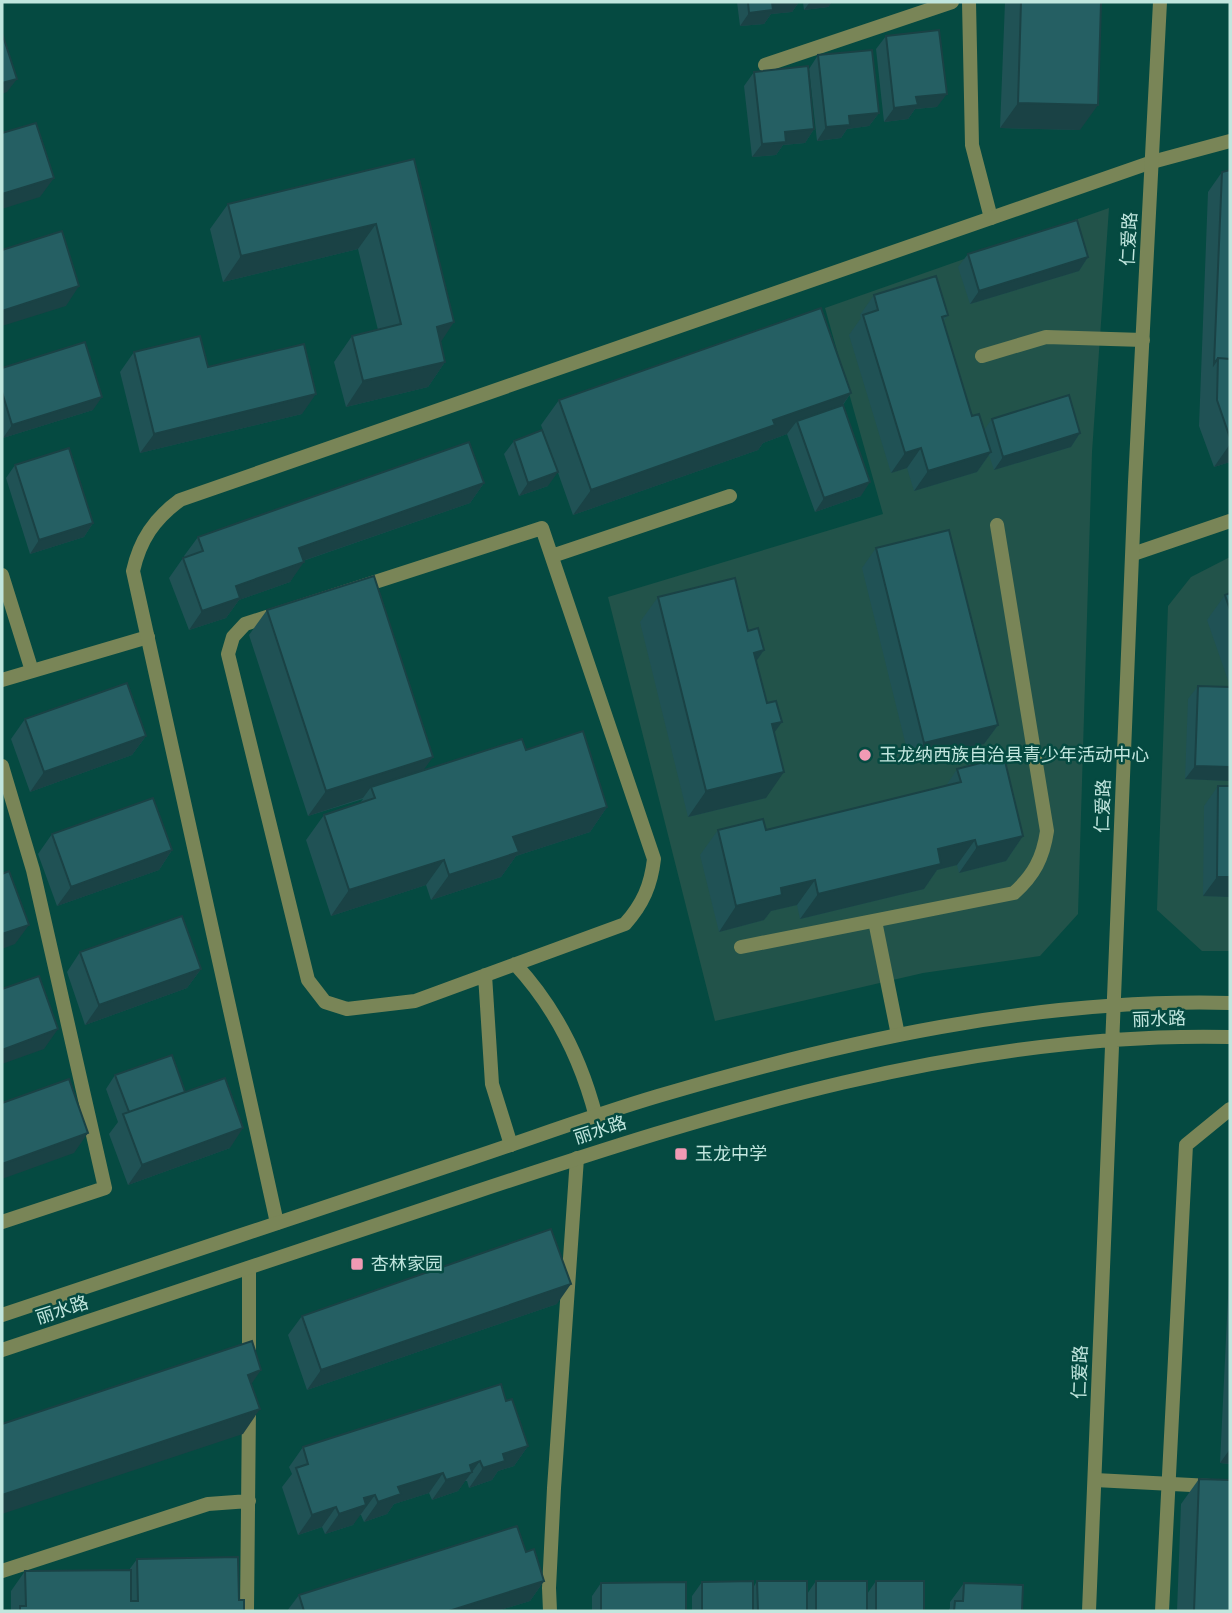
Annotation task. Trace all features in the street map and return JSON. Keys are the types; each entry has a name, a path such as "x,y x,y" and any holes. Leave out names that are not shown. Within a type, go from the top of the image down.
{"street":[{"path":"765,65 952,2"},
{"path":"969,2 972,145 990,218"},
{"name":"仁爱路","path":"1089,1611 1133,554 1160,2"},
{"path":"277,1223 133,571 137,553 154,522 180,500 1152,162 1230,141"},
{"path":"982,356 1046,337 1143,340"},
{"path":"552,556 730,496"},
{"path":"1133,554 1230,521"},
{"path":"741,947 1014,893 1037,867 1044,850 1046,831 997,525"},
{"path":"542,528 654,859 647,894 625,924 515,964 415,1000 347,1009 325,1002 315,992 308,980 228,654 233,637 245,624 542,528"},
{"path":"2,575 32,671"},
{"path":"2,680 148,637"},
{"path":"2,766 33,870 105,1188 2,1222"},
{"path":"875,921 898,1035"},
{"path":"515,964 563,1028 581,1066 596,1117"},
{"path":"485,975 492,1084 511,1145"},
{"name":"丽水路","path":"2,1315 596,1117 697,1086 845,1046 981,1020 1114,1006 1230,1003"},
{"name":"丽水路","path":"2,1350 666,1129 853,1079 986,1053 1112,1040 1230,1037"},
{"path":"1162,1611 1186,1145 1230,1109"},
{"path":"550,1611 554,1488 577,1158"},
{"path":"247,1611 249,1268"},
{"path":"1095,1480 1230,1487"},
{"path":"2,1571 208,1504 249,1501"}],"shaded area":[{"name":"玉龙纳西族自治县青少年活动中心","path":"1109,208 1092,452 1078,914 1040,956 923,973 715,1021 608,597 883,514 825,308"},
{"path":"1230,557 1230,951 1202,951 1157,910 1168,606 1191,577"}],"building":[{"path":"748,2 772,2 773,10 749,13"},
{"path":"1021,2 1101,2 1098,105 1018,103"},
{"path":"939,30 947,94 916,97 918,105 894,108 886,36"},
{"path":"2,33 17,79 2,83"},
{"path":"872,50 879,113 849,116 850,125 826,127 818,55"},
{"path":"808,66 814,129 785,132 786,142 762,144 754,72"},
{"path":"36,123 54,178 2,194 2,133"},
{"path":"414,159 454,322 437,327 445,362 363,381 352,336 401,324 376,224 241,256 228,204"},
{"path":"1230,170 1230,359 1218,358 1214,364 1222,172"},
{"path":"1077,220 1088,257 979,291 968,254"},
{"path":"62,231 79,286 2,311 2,250"},
{"path":"936,276 948,315 942,317 972,416 979,414 991,452 928,471 921,448 905,453 863,315 878,310 874,295"},
{"path":"821,308 851,393 773,420 775,425 591,490 559,400"},
{"path":"200,336 208,367 304,344 316,394 154,434 134,352"},
{"path":"85,342 102,397 12,425 2,392 2,368"},
{"path":"1218,358 1230,359 1230,438 1217,400"},
{"path":"1069,395 1080,433 1003,457 992,419"},
{"path":"843,405 870,482 824,498 797,421"},
{"path":"542,430 558,472 528,483 514,441"},
{"path":"469,442 484,483 299,548 304,562 236,586 240,598 202,611 183,558 203,551 198,537"},
{"path":"69,448 93,523 39,540 15,465"},
{"path":"949,530 998,725 924,743 876,548"},
{"path":"374,576 433,757 326,791 267,610"},
{"path":"735,578 748,631 758,628 764,650 754,653 767,703 776,701 782,722 772,724 784,772 706,791 658,597"},
{"path":"1230,593 1230,610 1225,595"},
{"path":"127,683 146,736 44,772 25,719"},
{"path":"1198,686 1230,687 1230,767 1195,766"},
{"path":"583,731 607,807 513,837 519,852 449,875 444,860 349,890 324,815 375,798 371,787 522,739 526,750"},
{"path":"1004,757 1023,836 977,847 975,840 938,849 941,864 818,894 815,880 781,888 782,895 736,906 718,830 763,819 766,830 961,782 957,769"},
{"path":"1218,786 1230,786 1230,877 1217,877"},
{"path":"153,798 172,850 71,887 52,834"},
{"path":"9,871 29,925 2,934 2,874"},
{"path":"182,916 201,969 99,1005 80,952"},
{"path":"39,976 58,1029 2,1050 2,989"},
{"path":"172,1055 185,1092 129,1112 115,1075"},
{"path":"225,1078 243,1128 142,1165 123,1114"},
{"path":"69,1079 88,1133 2,1164 2,1103"},
{"path":"551,1229 571,1284 321,1370 302,1316"},
{"path":"252,1341 261,1370 248,1375 260,1409 2,1495 2,1424"},
{"path":"501,1384 506,1401 512,1399 528,1446 503,1454 505,1461 483,1468 480,1461 470,1465 472,1472 446,1480 443,1473 398,1487 401,1494 378,1502 375,1495 364,1498 366,1505 339,1514 336,1507 312,1515 296,1468 308,1464 303,1447"},
{"path":"1199,1479 1230,1480 1230,1611 1194,1611"},
{"path":"517,1526 526,1552 534,1549 544,1581 449,1611 304,1611 299,1595"},
{"path":"238,1557 239,1600 244,1600 244,1611 20,1611 20,1606 26,1606 25,1571 131,1570 131,1601 138,1601 137,1559"},
{"path":"753,1581 753,1611 702,1611 702,1582"},
{"path":"757,1581 807,1581 807,1611 758,1611"},
{"path":"816,1581 867,1581 867,1611 816,1611"},
{"path":"876,1581 924,1581 924,1611 876,1611"},
{"path":"686,1582 686,1611 601,1611 601,1583"},
{"path":"964,1583 1023,1585 1022,1611 954,1611 955,1601 963,1601"}],"place":[{"name":"玉龙纳西族自治县青少年活动中心","path":"865,755"},
{"name":"玉龙中学","path":"681,1154"},
{"name":"杏林家园","path":"357,1264"}]}
